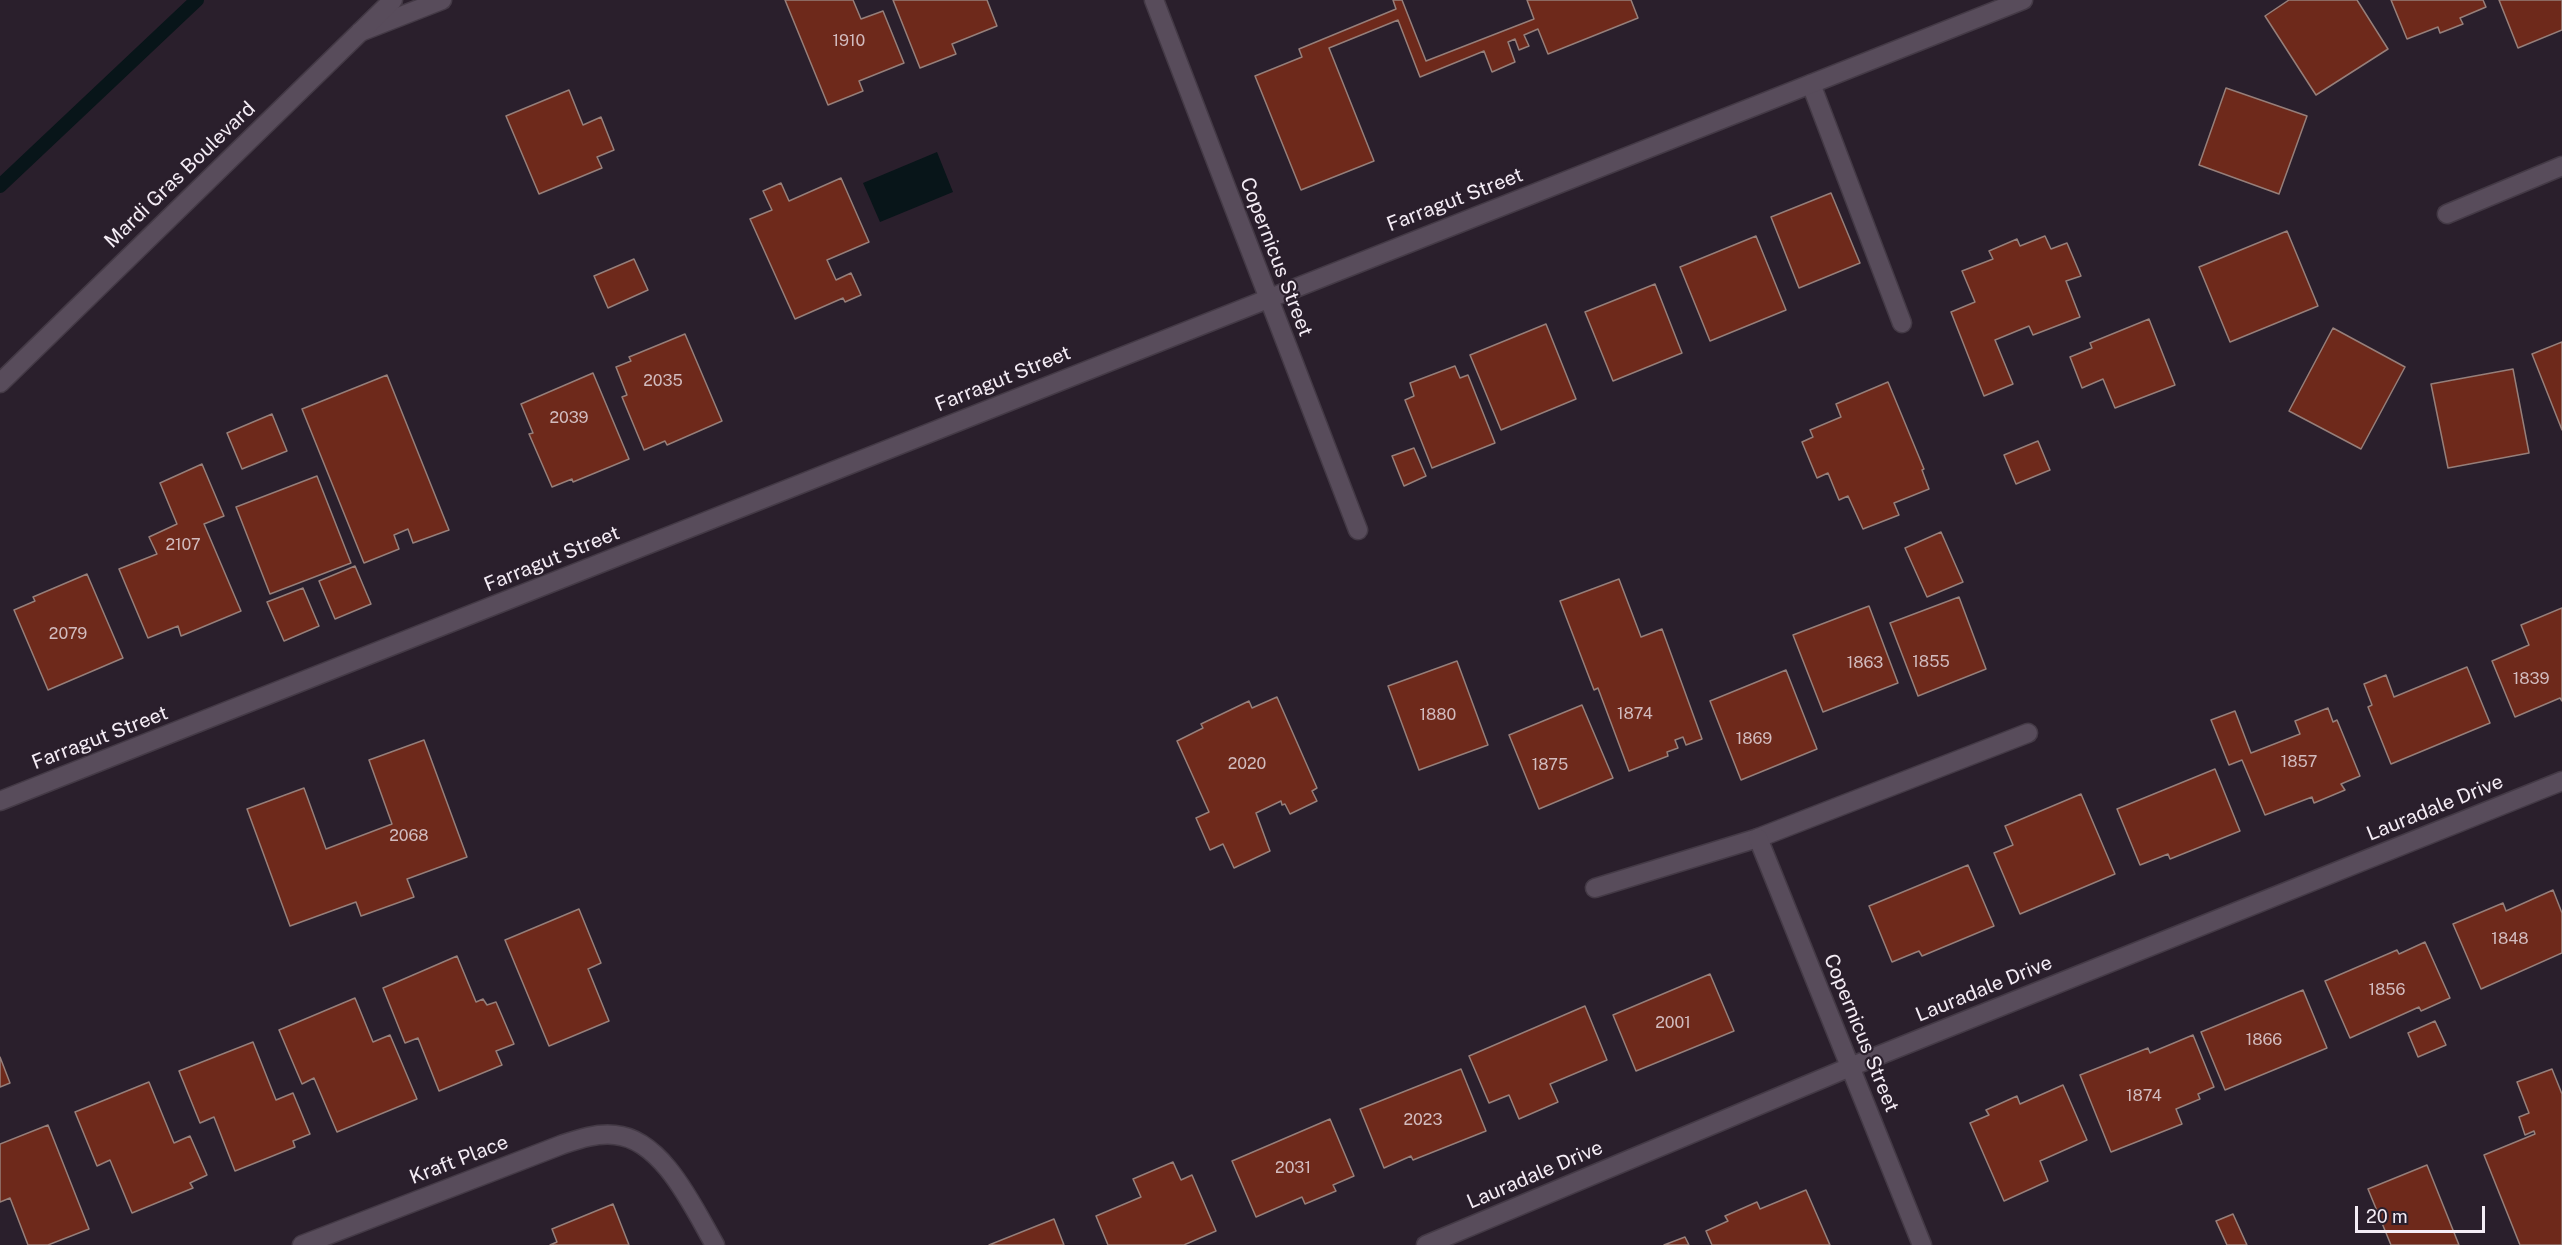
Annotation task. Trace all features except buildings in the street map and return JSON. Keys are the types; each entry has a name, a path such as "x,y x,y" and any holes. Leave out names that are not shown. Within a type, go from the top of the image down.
{"street":[{"name":"Mardi Gras Boulevard","path":"0,383 393,0"},
{"path":"358,33 442,0"},
{"name":"Copernicus Street","path":"1154,0 1358,530"},
{"name":"Farragut Street","path":"0,801 2023,0"},
{"path":"1811,84 1902,323"},
{"path":"2446,214 2562,166"},
{"path":"1595,888 1758,838 2028,733"},
{"name":"Lauradale Drive","path":"1426,1245 1850,1067 2562,781"},
{"name":"Copernicus Street","path":"1758,838 1922,1245"},
{"name":"Kraft Place","path":"302,1245 561,1145 591,1136 617,1135 634,1141 652,1152 667,1168 680,1185 715,1245"}],"shaded area":[{"path":"937,152 953,192 880,222 863,183"}],"waterway":[{"path":"0,186 197,0"}]}
